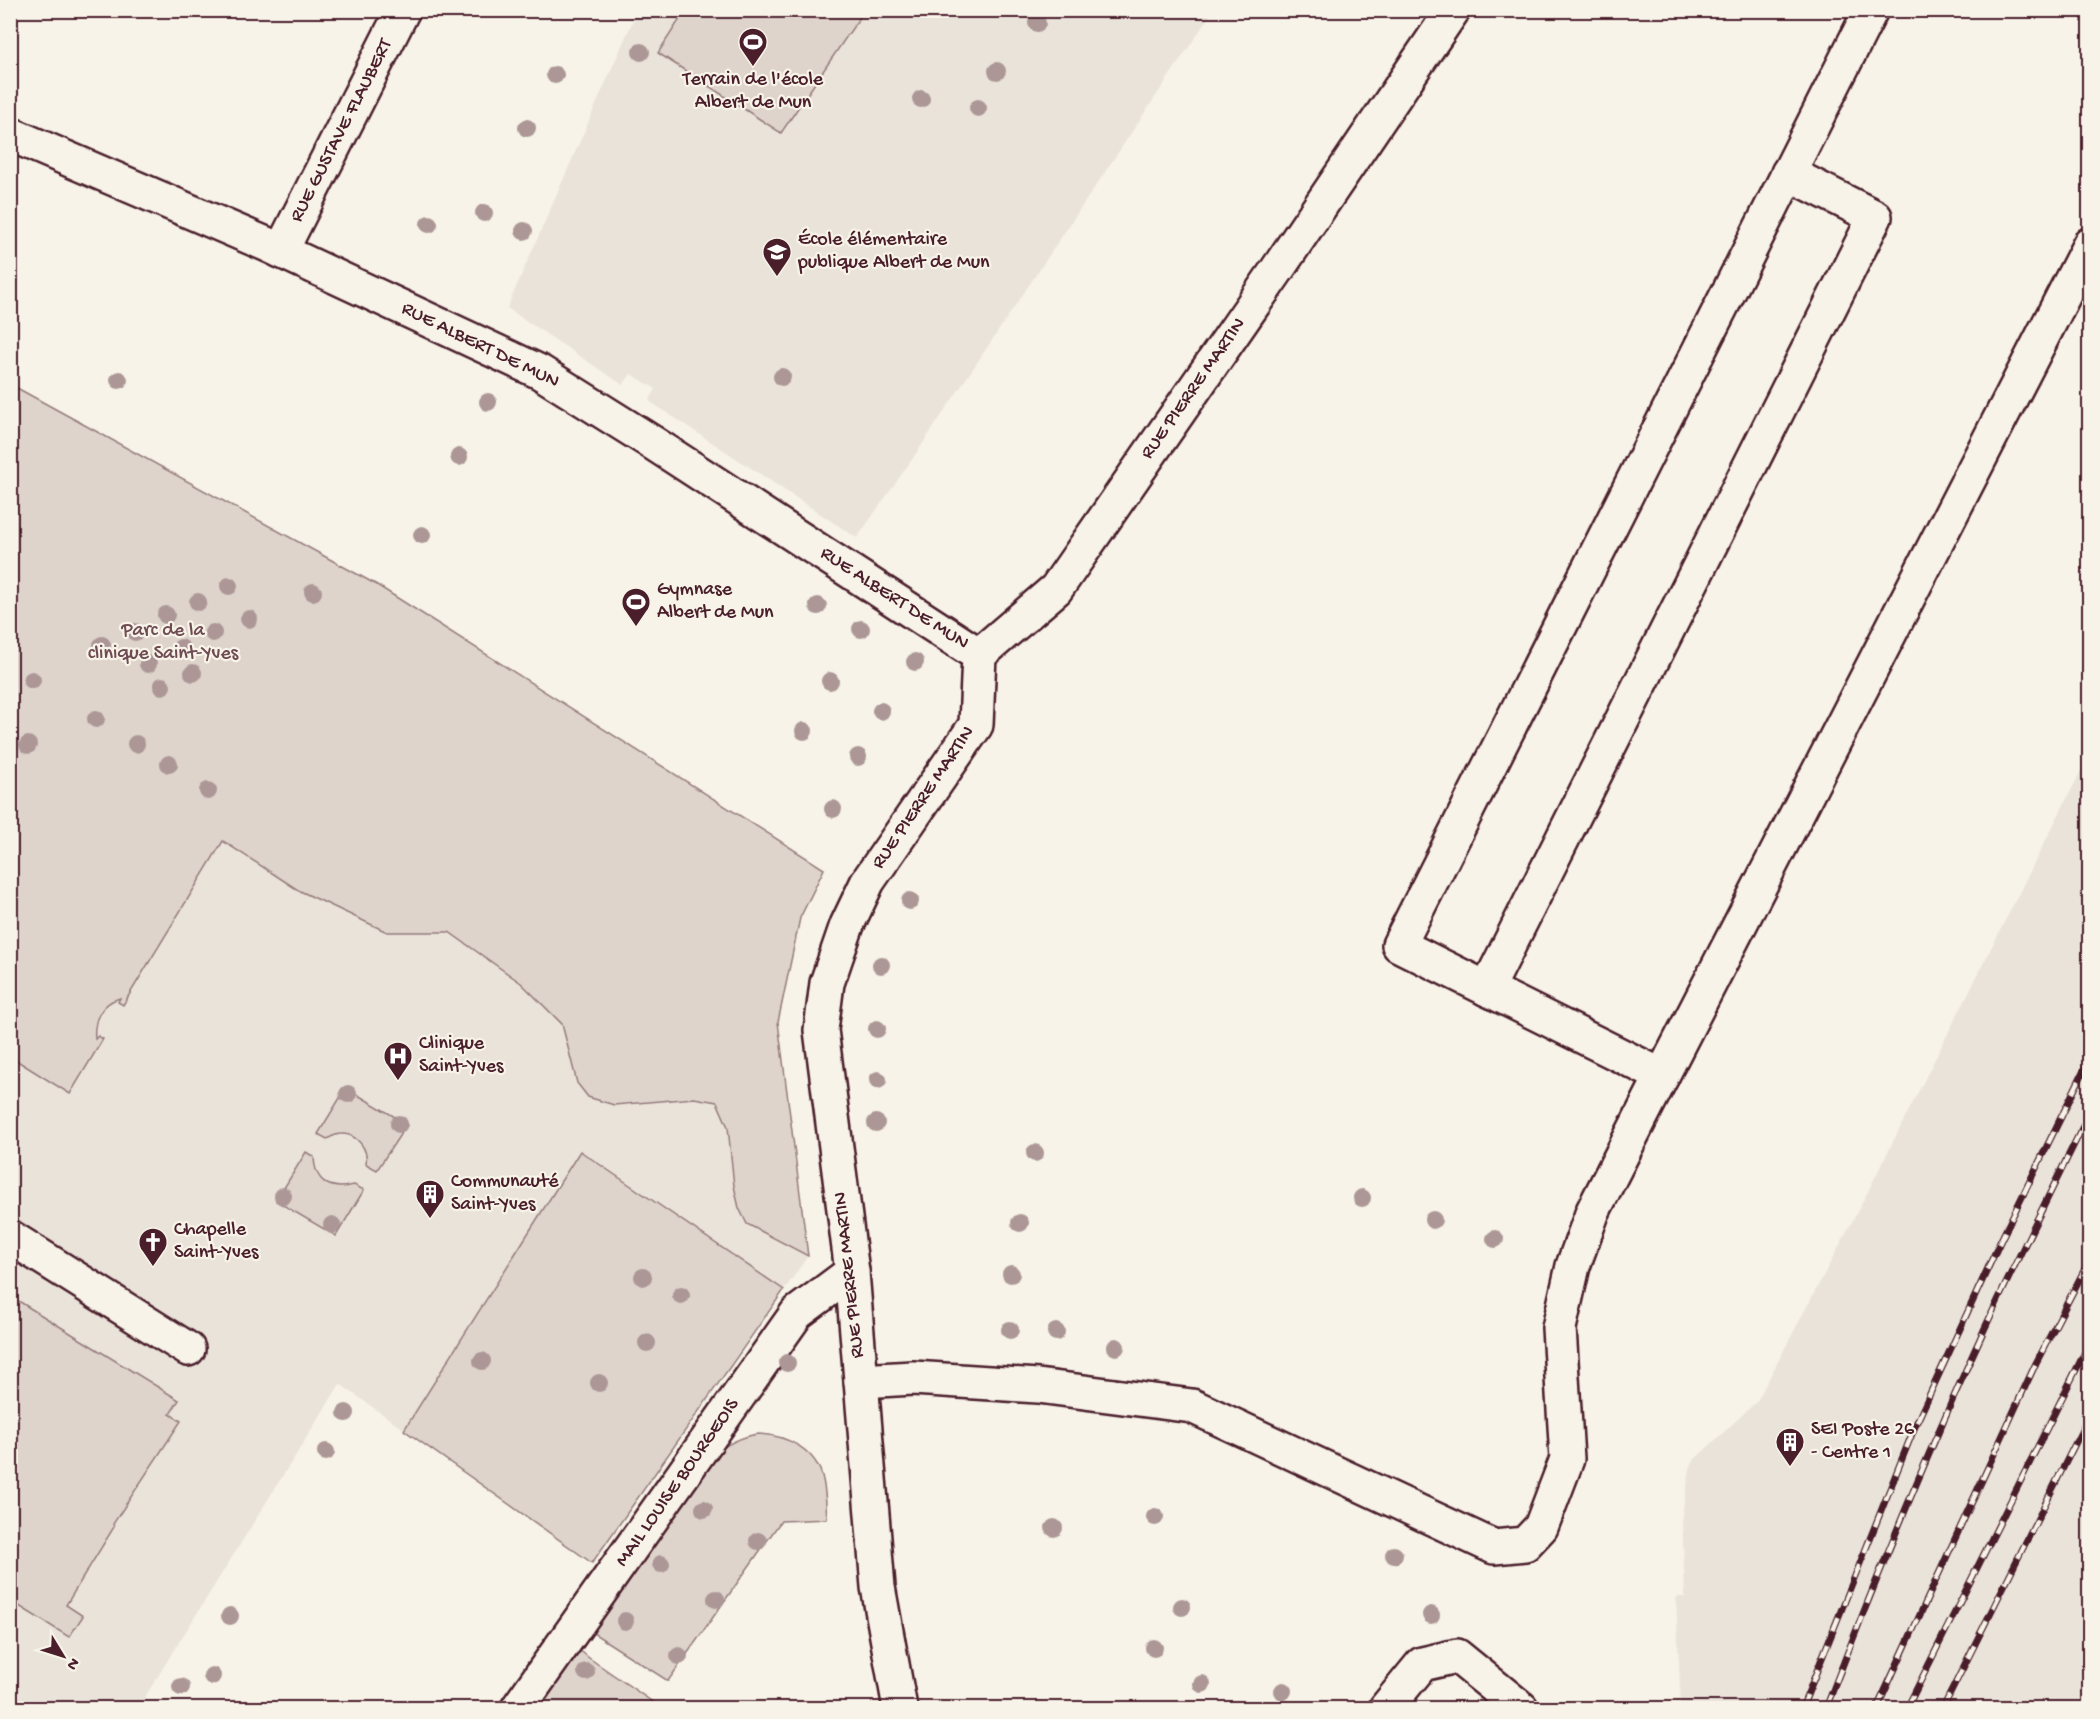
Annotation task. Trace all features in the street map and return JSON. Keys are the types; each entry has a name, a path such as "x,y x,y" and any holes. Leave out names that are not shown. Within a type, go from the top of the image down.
{"street":[{"name":"RUE GUSTAVE FLAUBERT","path":"281,251 403,10"},
{"name":"RUE PIERRE MARTIN","path":"879,1708 878,1587 852,1272 821,1030 827,983 847,926 868,881 975,725 979,655 1056,589 1453,10"},
{"path":"1662,1076 1399,945 1871,10"},
{"name":"RUE ALBERT DE MUN","path":"10,134 281,251 540,372 653,442 979,655"},
{"path":"1487,989 1875,217 1788,173"},
{"path":"861,1381 913,1378 1038,1386 1192,1406 1494,1547 1525,1544 1541,1527 1567,1459 1559,1328 1573,1266 1593,1211 2090,244"},
{"path":"10,1238 188,1349"},
{"name":"MAIL LOUISE BOURGEOIS","path":"518,1708 797,1313 852,1272"},
{"name":"RUE PIERRE MARTIN","path":"878,1587 900,1708"},
{"path":"1386,1708 1422,1664 1457,1656 1521,1708"}],"shaded area":[{"name":"École élémentaire publique Albert de Mun","path":"637,11 1213,11 857,538 649,401 656,389 631,374 623,385 507,308"},
{"name":"Clinique Saint-Yves","path":"17,388 377,585 824,869 800,918 778,1022 808,1256 592,1563 340,1384 138,1708 11,1708 10,397"},
{"path":"2089,755 2089,1708 1681,1708 1676,1597 1685,1597 1682,1514 1691,1463 1757,1401 1862,1203"}],"green space":[{"name":"Terrain de l'école Albert de Mun","path":"685,11 864,11 781,133 658,53"},
{"name":"Parc de la clinique Saint-Yves","path":"17,388 377,585 824,869 800,918 778,1022 808,1256 747,1224 739,1208 734,1186 728,1127 717,1102 694,1098 614,1105 588,1097 577,1083 562,1024 521,983 449,932 387,932 298,890 223,841 123,1005 118,1002 120,998 113,1000 103,1008 95,1025 95,1039 98,1036 103,1039 70,1094 11,1057 10,397"},
{"path":"346,1088 407,1124 377,1170 366,1164 363,1148 352,1136 339,1134 327,1139 318,1134"},
{"path":"580,1151 784,1290 592,1563 404,1430"},
{"path":"306,1152 314,1157 317,1173 326,1183 338,1187 354,1185 364,1190 336,1236 276,1201"},
{"path":"12,1297 179,1400 170,1414 181,1421 113,1524 114,1527 66,1605 83,1616 69,1637 11,1601 10,1300"},
{"path":"758,1434 790,1441 814,1460 823,1480 827,1519 781,1521 668,1681 590,1631 714,1455 734,1441"},
{"path":"576,1647 654,1703 651,1708 534,1708"}],"railway":[{"path":"1802,1708 1916,1424 2000,1242 2090,1058"},
{"path":"1826,1708 1942,1424 2010,1275 2090,1112"},
{"path":"1877,1708 2036,1363 2090,1259"},
{"path":"1907,1708 2090,1342"},
{"path":"1943,1708 2090,1414"}],"place":[{"name":"Terrain de l'école Albert de Mun","path":"753,68"},
{"name":"École élémentaire publique Albert de Mun","path":"777,278"},
{"name":"Gymnase Albert de Mun","path":"636,628"},
{"name":"Clinique Saint-Yves","path":"398,1082"},
{"name":"Communauté Saint-Yves","path":"430,1220"},
{"name":"Chapelle Saint-Yves","path":"153,1268"},
{"name":"SEI Poste 26 - Centre 1","path":"1790,1468"}]}
